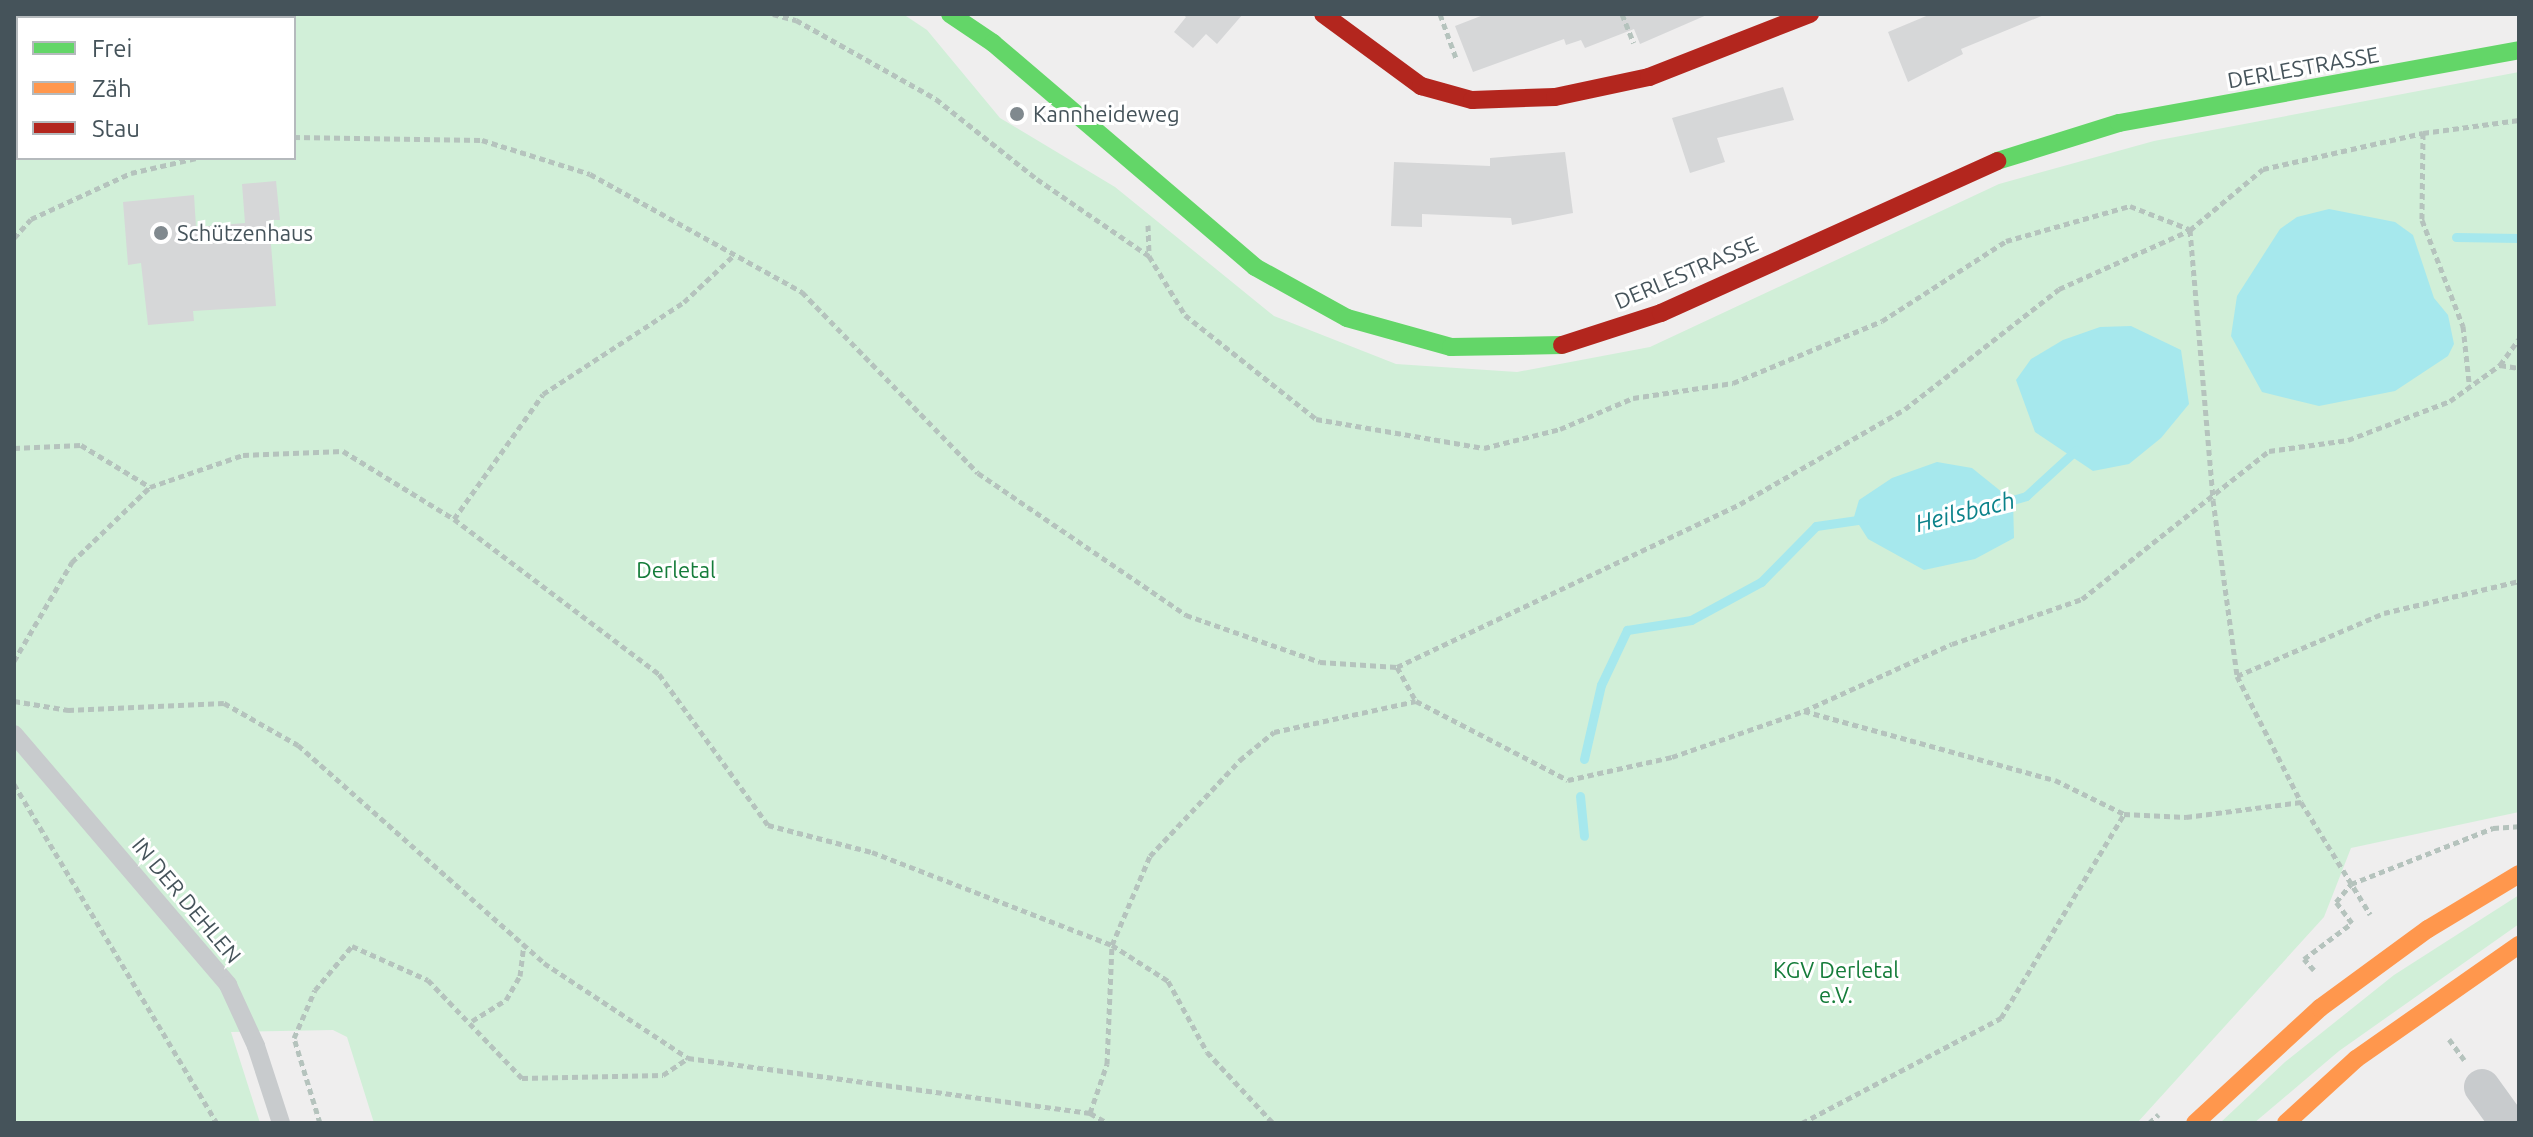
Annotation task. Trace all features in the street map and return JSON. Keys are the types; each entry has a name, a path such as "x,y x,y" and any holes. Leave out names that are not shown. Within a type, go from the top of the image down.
{"street":[{"name":"DERLESTRASSE","path":"950,14 993,43 1255,267 1347,318 1451,347 1563,345 1661,313 1973,169 2119,123 2519,50"},
{"path":"1323,14 1421,86 1472,100 1555,97 1649,77 1810,14"},
{"path":"2195,1123 2320,1008 2428,929 2519,874"},
{"path":"2286,1123 2356,1059 2519,945"},
{"path":"2482,1087 2508,1123"}],"lane":[{"name":"IN DER DEHLEN","path":"14,734 228,985 256,1046 281,1123"}],"path":[{"path":"773,14 796,20 936,99 1037,179 1149,256 1185,315 1316,419 1484,448 1560,429 1633,398 1733,383 1882,321 2006,241 2130,206 2190,230"},
{"path":"296,137 482,140 590,174 802,292 978,473 1186,615 1320,662 1397,667 1740,504 1905,409 2059,289 2190,230 2263,169 2423,133 2519,120"},
{"path":"2423,133 2422,220 2463,326 2469,382"},
{"path":"14,238 31,219 131,173 188,160"},
{"path":"2190,230 2213,500 2237,676 2301,802 2370,914"},
{"path":"454,519 543,394 684,302 735,254"},
{"path":"1397,667 1416,701 1568,780 1672,757 1804,711 1952,644 2082,599 2213,500 2269,451 2348,440 2450,401 2469,382 2500,365 2519,339"},
{"path":"2500,365 2519,368"},
{"path":"14,448 81,445 150,487"},
{"path":"14,661 72,562 150,487 243,455 343,451 454,519 659,674 768,825 872,852 1112,945 1168,981 1207,1052 1273,1123"},
{"path":"2237,676 2384,613 2519,581"},
{"path":"14,701 68,710 224,703 298,745 524,943 688,1058 1090,1113 1107,1123"},
{"path":"1090,1113 1107,1064 1112,945 1150,856 1240,760 1274,732 1416,701"},
{"path":"1804,711 2055,780 2124,814 2186,817 2301,802"},
{"path":"14,784 217,1123"},
{"path":"1802,1123 2001,1018 2124,814"},
{"path":"2304,959 2352,923 2336,902 2351,884 2493,828 2519,826"},
{"path":"472,1021 506,1000 520,976 524,943"},
{"path":"320,1123 294,1038 315,990 352,946 428,980 472,1021 522,1078 663,1075 688,1058"}],"green space":[{"name":"Derletal","path":"14,14 903,14 927,30 1000,118 1115,187 1274,316 1396,364 1517,372 1650,347 1999,184 2154,141 2519,72 2519,812 2351,848 2324,917 2137,1123 374,1123 347,1037 333,1030 231,1032 260,1123 14,1123"},
{"path":"2519,895 2519,924 2339,1051 2254,1123 2220,1123 2285,1062 2394,975"}],"water":[{"path":"2329,209 2395,222 2413,235 2434,298 2448,315 2454,344 2448,356 2395,391 2319,406 2262,392 2231,336 2237,296 2280,229 2297,217"},
{"path":"2131,326 2181,350 2189,404 2161,438 2129,464 2093,471 2035,432 2016,380 2031,359 2063,340 2100,327"},
{"path":"1937,462 1972,468 2013,501 2014,538 1975,559 1924,570 1868,539 1854,517 1859,500 1892,478"}],"building":[{"path":"1182,14 1243,14 1217,44 1206,34 1193,48 1174,32 1186,17"},
{"path":"1486,14 1709,14 1640,44 1634,29 1585,48 1581,40 1566,45 1564,39 1473,72 1455,26"},
{"path":"1931,14 2044,15 1961,49 1963,54 1908,82 1888,32"},
{"path":"1783,87 1794,120 1717,138 1725,162 1690,173 1672,118"},
{"path":"1565,152 1573,213 1512,225 1511,218 1422,214 1422,227 1391,226 1394,162 1490,166 1490,158"},
{"path":"276,181 280,220 269,220 276,306 193,311 194,321 148,325 141,263 128,265 123,202 194,195 196,227 245,223 242,184"}],"waterway":[{"name":"Heilsbach","path":"2456,237 2519,238"},
{"name":"Heilsbach","path":"2002,503 2026,496 2076,450"},
{"name":"Heilsbach","path":"1584,759 1601,685 1627,630 1691,620 1761,582 1816,526 1864,519"},
{"name":"Heilsbach","path":"1580,796 1584,836"}],"traffic: fast":[{"path":"950,14 993,43 1255,267 1347,318 1451,347 1562,345"},
{"path":"1997,161 2119,123 2519,50"}],"traffic: slow":[{"path":"2195,1123 2320,1008 2428,929 2519,874"},
{"path":"2286,1123 2356,1059 2519,945"}],"traffic: jam":[{"path":"1323,14 1421,86 1472,100 1555,97 1649,77 1810,14"},
{"path":"1562,345 1661,313 1997,161"}],"place":[{"name":"Kannheideweg","path":"1017,114"},
{"name":"Schützenhaus","path":"161,233"}],"park label":[{"name":"KGV Derletal e.V.","path":"1836,982"}]}
